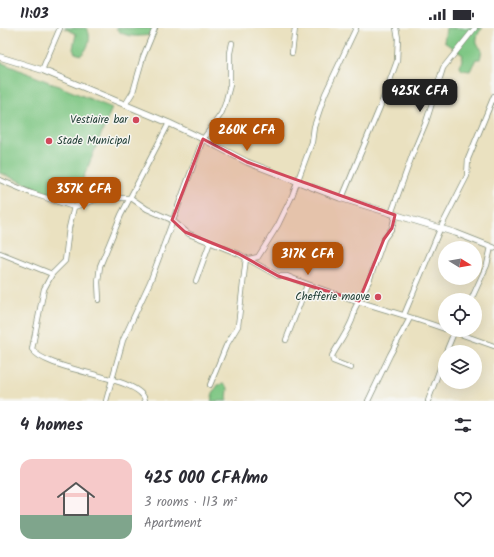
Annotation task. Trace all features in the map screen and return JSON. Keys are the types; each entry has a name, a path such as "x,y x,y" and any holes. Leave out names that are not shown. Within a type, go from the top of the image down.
{"street":[{"path":"42,70 60,28"},
{"path":"125,105 133,92 143,57 155,28"},
{"path":"292,53 295,28"},
{"path":"246,259 255,259 258,257 278,225 312,142 314,126 325,94 356,28"},
{"path":"342,198 380,107 397,61 398,38 396,28"},
{"path":"351,368 333,361 332,356 350,324 354,310 370,281 384,239 392,228 393,214 412,153 426,122 443,68 475,28"},
{"path":"106,401 123,340 150,282 203,138 221,114 225,104 230,85 230,53 232,43"},
{"path":"0,57 42,70 169,123 203,138 247,162 342,198 492,247 487,265 474,293"},
{"path":"404,315 440,229 467,176 468,159 494,96"},
{"path":"100,300 98,282 100,266 121,214 131,198 169,123"},
{"path":"0,180 31,193 74,207 101,198 131,198 147,209 172,220 184,232 210,242 278,276 287,276 307,285 438,327"},
{"path":"74,207 69,228 65,260 52,274 44,289 32,346 33,352 49,361 112,380 142,393 145,401"},
{"path":"196,281 210,242"},
{"path":"0,253 52,274"},
{"path":"210,385 226,346 238,326 246,259"},
{"path":"286,340 307,285"},
{"path":"368,401 410,318"},
{"path":"471,337 494,346"},
{"path":"428,401 438,374"}],"highlighted area":[{"path":"203,139 247,162 395,215 392,228 384,239 359,301 278,276 239,254 185,232 172,220"}],"green space":[{"path":"64,28 86,28 89,34 89,42 84,53 81,55 75,53 73,49 76,34"},
{"path":"116,28 157,28 152,35 138,36 123,34"},
{"path":"446,28 483,28 477,37 477,44 482,50 480,59 476,59 470,71 462,70 460,67 463,55 444,42"},
{"name":"Stade Municipal","path":"0,62 112,108 73,203 0,173"},
{"path":"224,384 228,388 227,401 211,401 213,393 218,385"}],"place":[{"name":"Vestiaire bar","path":"136,120"},
{"name":"Stade Municipal","path":"49,141"},
{"name":"Chefferie maove","path":"378,297"}]}
